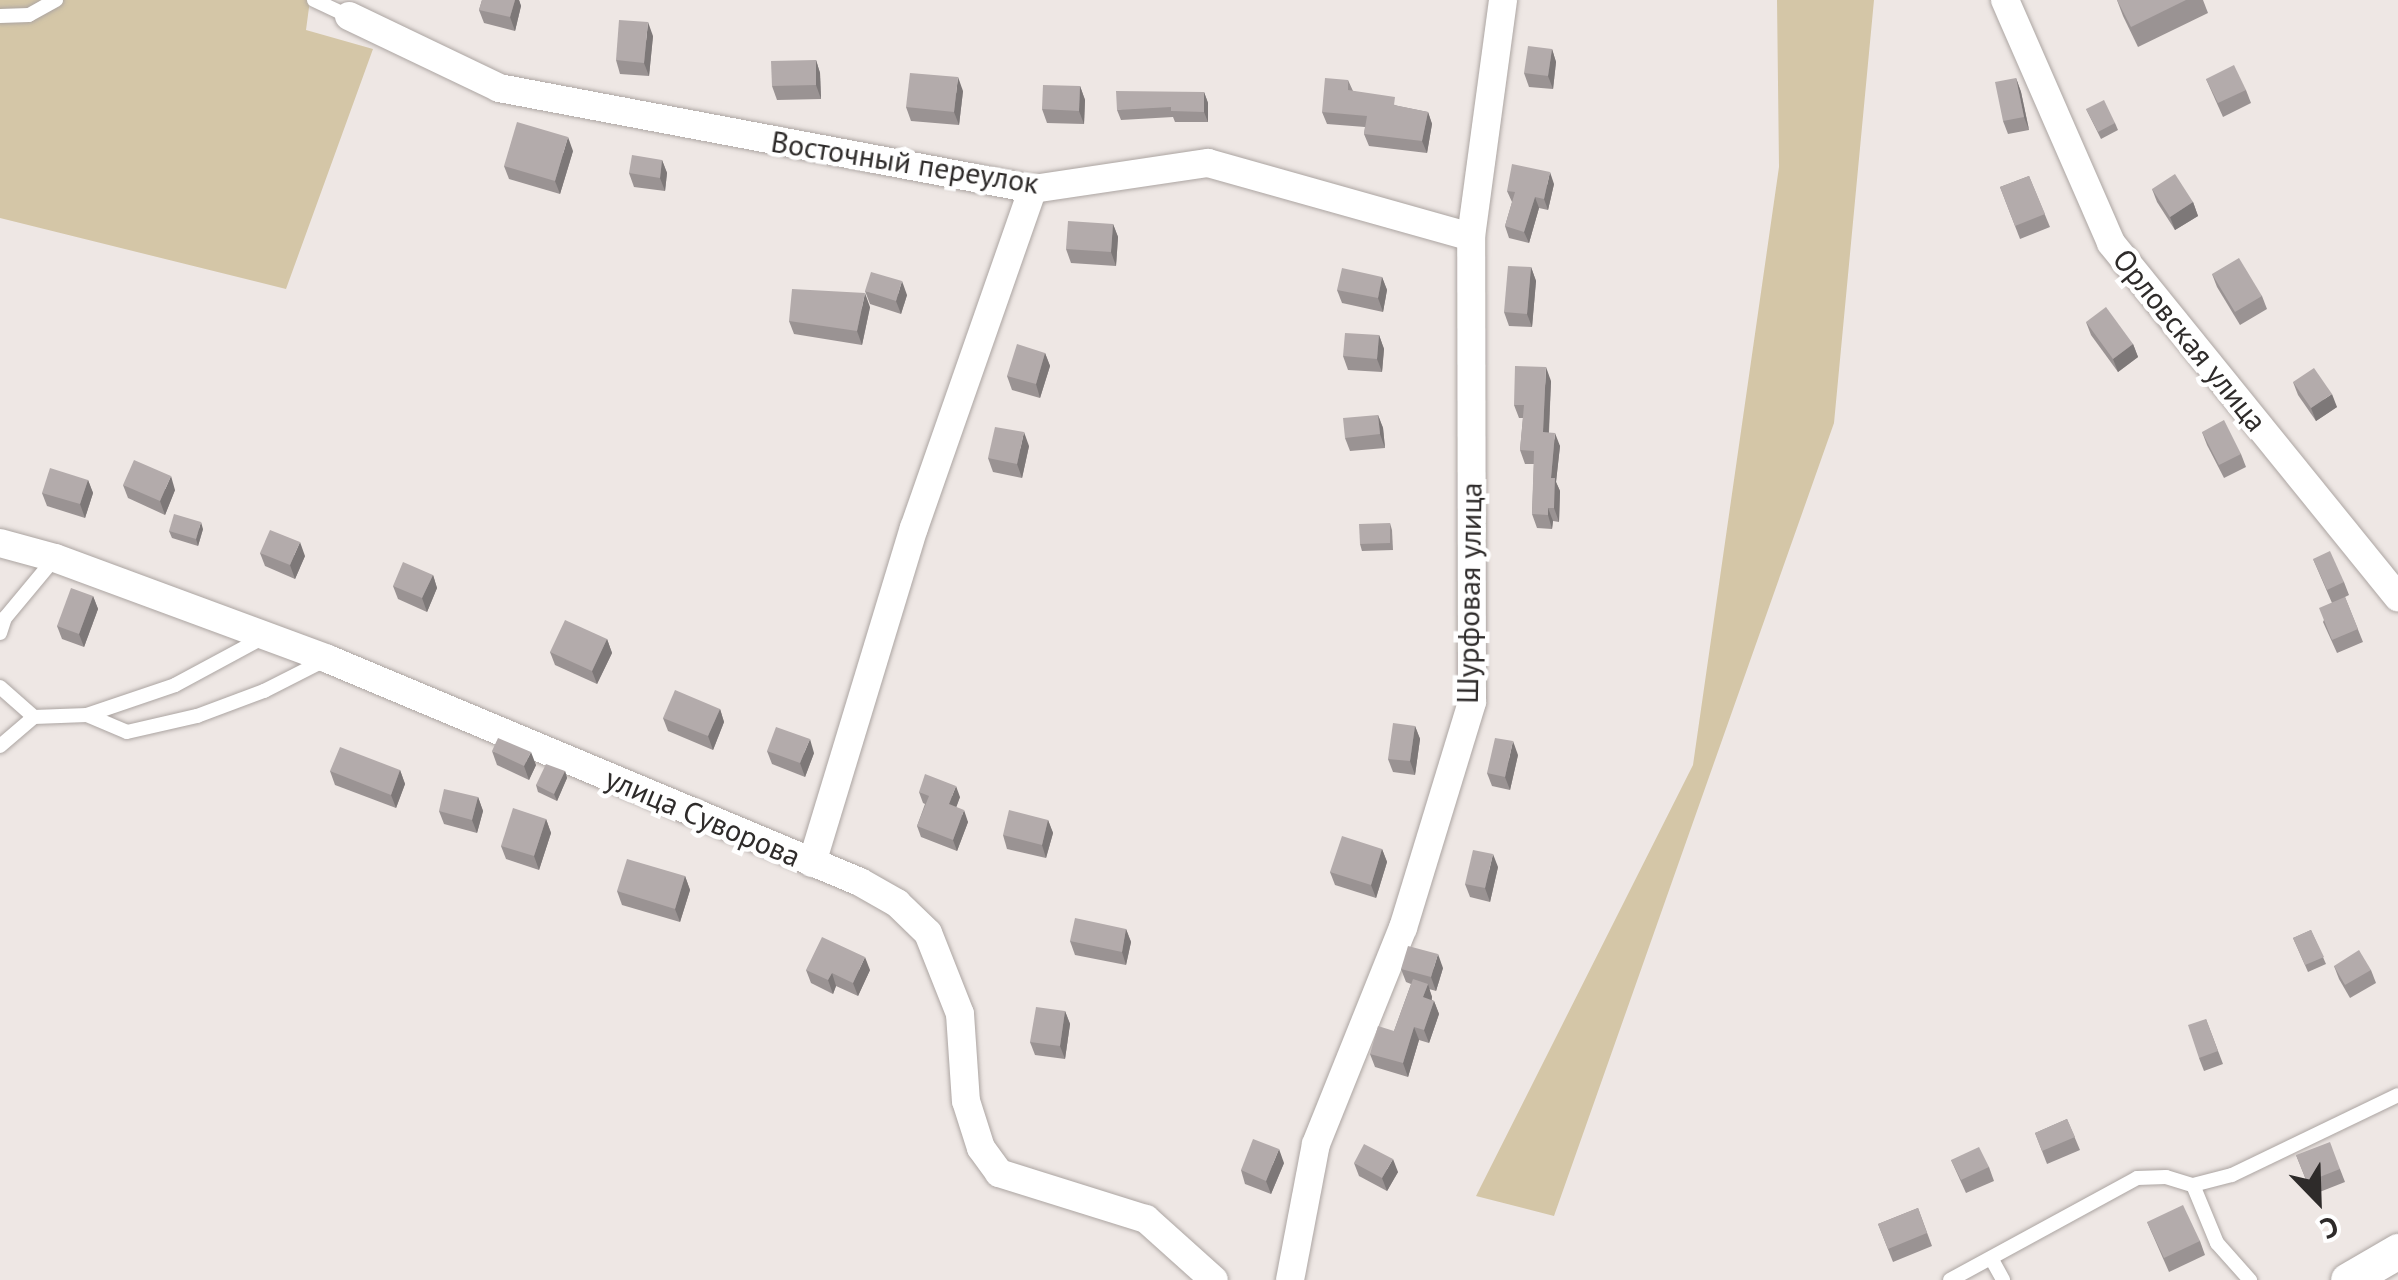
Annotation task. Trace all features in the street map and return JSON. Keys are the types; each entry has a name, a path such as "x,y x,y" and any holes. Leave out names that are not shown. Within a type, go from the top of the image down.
{"street":[{"name":"Шурфовая улица","path":"1290,1280 1316,1144 1403,928 1472,702 1470,237 1503,0"},
{"name":"Орловская улица","path":"2004,0 2111,243 2398,597"},
{"name":"Восточный переулок","path":"349,16 499,88 1034,189 1208,163 1470,237"},
{"path":"812,863 914,528 1034,189"},
{"name":"улица Суворова","path":"0,543 55,558 328,659 812,863 897,903 928,933 960,1014 966,1101 981,1148 999,1172 1146,1219 1214,1280"},
{"path":"2348,1280 2398,1250"}],"lane":[{"path":"0,16 30,14 56,0"},
{"path":"314,0 349,16"},
{"path":"0,633 6,618 55,558"},
{"path":"0,746 34,717 87,715 176,686 266,636"},
{"path":"87,715 128,732 197,716 264,691 328,659"},
{"path":"0,687 34,717"},
{"path":"1950,1280 2137,1178 2166,1177 2192,1185 2232,1175 2394,1097 2398,1115"},
{"path":"2192,1185 2217,1243 2250,1280"},
{"path":"1991,1258 2004,1280"}],"shaded area":[{"path":"0,0 310,0 306,30 373,49 286,289 0,218"},
{"path":"1777,0 1874,0 1834,423 1554,1216 1476,1196 1693,765 1779,167"}],"building":[{"path":"482,0 515,0 510,17 479,10"},
{"path":"2117,0 2186,0 2131,27"},
{"path":"619,20 648,22 644,63 616,60"},
{"path":"1528,46 1552,49 1548,76 1524,73"},
{"path":"816,60 816,85 772,86 771,61"},
{"path":"2234,65 2246,90 2218,103 2206,79"},
{"path":"910,73 958,77 954,112 906,107"},
{"path":"1325,78 1348,80 1348,90 1395,97 1394,105 1428,112 1422,141 1364,134 1367,116 1322,112"},
{"path":"2016,78 2024,117 2003,121 1995,82"},
{"path":"1043,85 1080,86 1079,111 1042,109"},
{"path":"1116,91 1204,92 1204,112 1171,111 1171,107 1117,110"},
{"path":"2104,100 2115,123 2098,132 2086,109"},
{"path":"517,122 568,137 555,181 504,166"},
{"path":"632,155 662,160 660,178 629,173"},
{"path":"1512,164 1550,172 1544,199 1535,197 1524,232 1505,226 1515,192 1507,191"},
{"path":"2175,174 2193,202 2170,217 2152,189"},
{"path":"2029,176 2045,214 2015,226 2000,187"},
{"path":"1068,221 1113,224 1111,252 1066,249"},
{"path":"2239,258 2262,296 2235,312 2212,274"},
{"path":"1508,266 1531,267 1527,314 1504,312"},
{"path":"1342,268 1382,277 1378,298 1337,290"},
{"path":"871,272 902,281 896,301 865,291"},
{"path":"792,289 865,293 857,331 789,321"},
{"path":"2106,307 2133,344 2113,359 2086,322"},
{"path":"1345,333 1379,335 1377,359 1343,356"},
{"path":"1017,344 1045,353 1036,384 1007,376"},
{"path":"1515,366 1546,367 1543,432 1555,433 1551,478 1555,478 1554,508 1548,508 1548,515 1532,514 1534,451 1520,450 1524,405 1514,405"},
{"path":"2314,368 2332,394 2311,408 2293,382"},
{"path":"1378,415 1380,434 1345,438 1343,418"},
{"path":"2224,420 2241,454 2219,465 2202,432"},
{"path":"995,427 1024,432 1017,464 988,458"},
{"path":"134,460 171,476 160,501 123,485"},
{"path":"50,468 88,480 80,504 42,493"},
{"path":"174,514 201,522 196,539 169,531"},
{"path":"1390,523 1390,543 1360,544 1359,524"},
{"path":"270,530 300,542 290,565 260,553"},
{"path":"2330,551 2344,582 2327,590 2313,559"},
{"path":"403,562 433,575 422,598 393,586"},
{"path":"71,588 93,596 79,634 57,626"},
{"path":"2345,597 2358,629 2332,640 2319,608"},
{"path":"565,620 607,639 592,671 550,652"},
{"path":"675,690 720,709 708,736 663,718"},
{"path":"1393,723 1415,726 1410,761 1388,759"},
{"path":"776,727 810,739 800,763 767,751"},
{"path":"498,738 531,752 524,766 492,751"},
{"path":"1495,738 1513,741 1505,777 1487,773"},
{"path":"340,747 400,770 391,795 330,771"},
{"path":"546,764 565,771 554,794 536,785"},
{"path":"925,774 956,786 949,804 964,810 953,840 917,826 929,796 919,792"},
{"path":"444,789 478,797 472,820 439,811"},
{"path":"513,808 546,819 534,856 501,846"},
{"path":"1009,810 1048,820 1042,845 1003,835"},
{"path":"1342,836 1382,849 1371,885 1330,872"},
{"path":"1473,850 1493,854 1485,888 1465,884"},
{"path":"627,859 685,876 675,909 617,891"},
{"path":"1075,918 1126,929 1122,952 1070,941"},
{"path":"2311,930 2324,957 2305,965 2293,938"},
{"path":"822,937 865,957 853,983 832,973 828,980 806,970"},
{"path":"1408,946 1438,954 1431,977 1401,969"},
{"path":"2359,950 2371,970 2345,985 2334,966"},
{"path":"1413,979 1428,984 1423,997 1434,1001 1424,1030 1414,1027 1403,1063 1370,1054 1378,1026 1394,1031"},
{"path":"1036,1007 1065,1011 1060,1046 1030,1042"},
{"path":"2206,1019 2218,1051 2199,1058 2188,1025"},
{"path":"2067,1119 2075,1137 2042,1151 2035,1133"},
{"path":"1253,1139 1279,1149 1266,1181 1241,1170"},
{"path":"2330,1142 2340,1169 2307,1182 2296,1155"},
{"path":"1364,1144 1393,1159 1382,1178 1354,1163"},
{"path":"1979,1147 1989,1167 1961,1180 1951,1160"},
{"path":"2183,1205 2200,1241 2164,1258 2147,1222"},
{"path":"1918,1208 1927,1233 1888,1249 1878,1224"}]}
